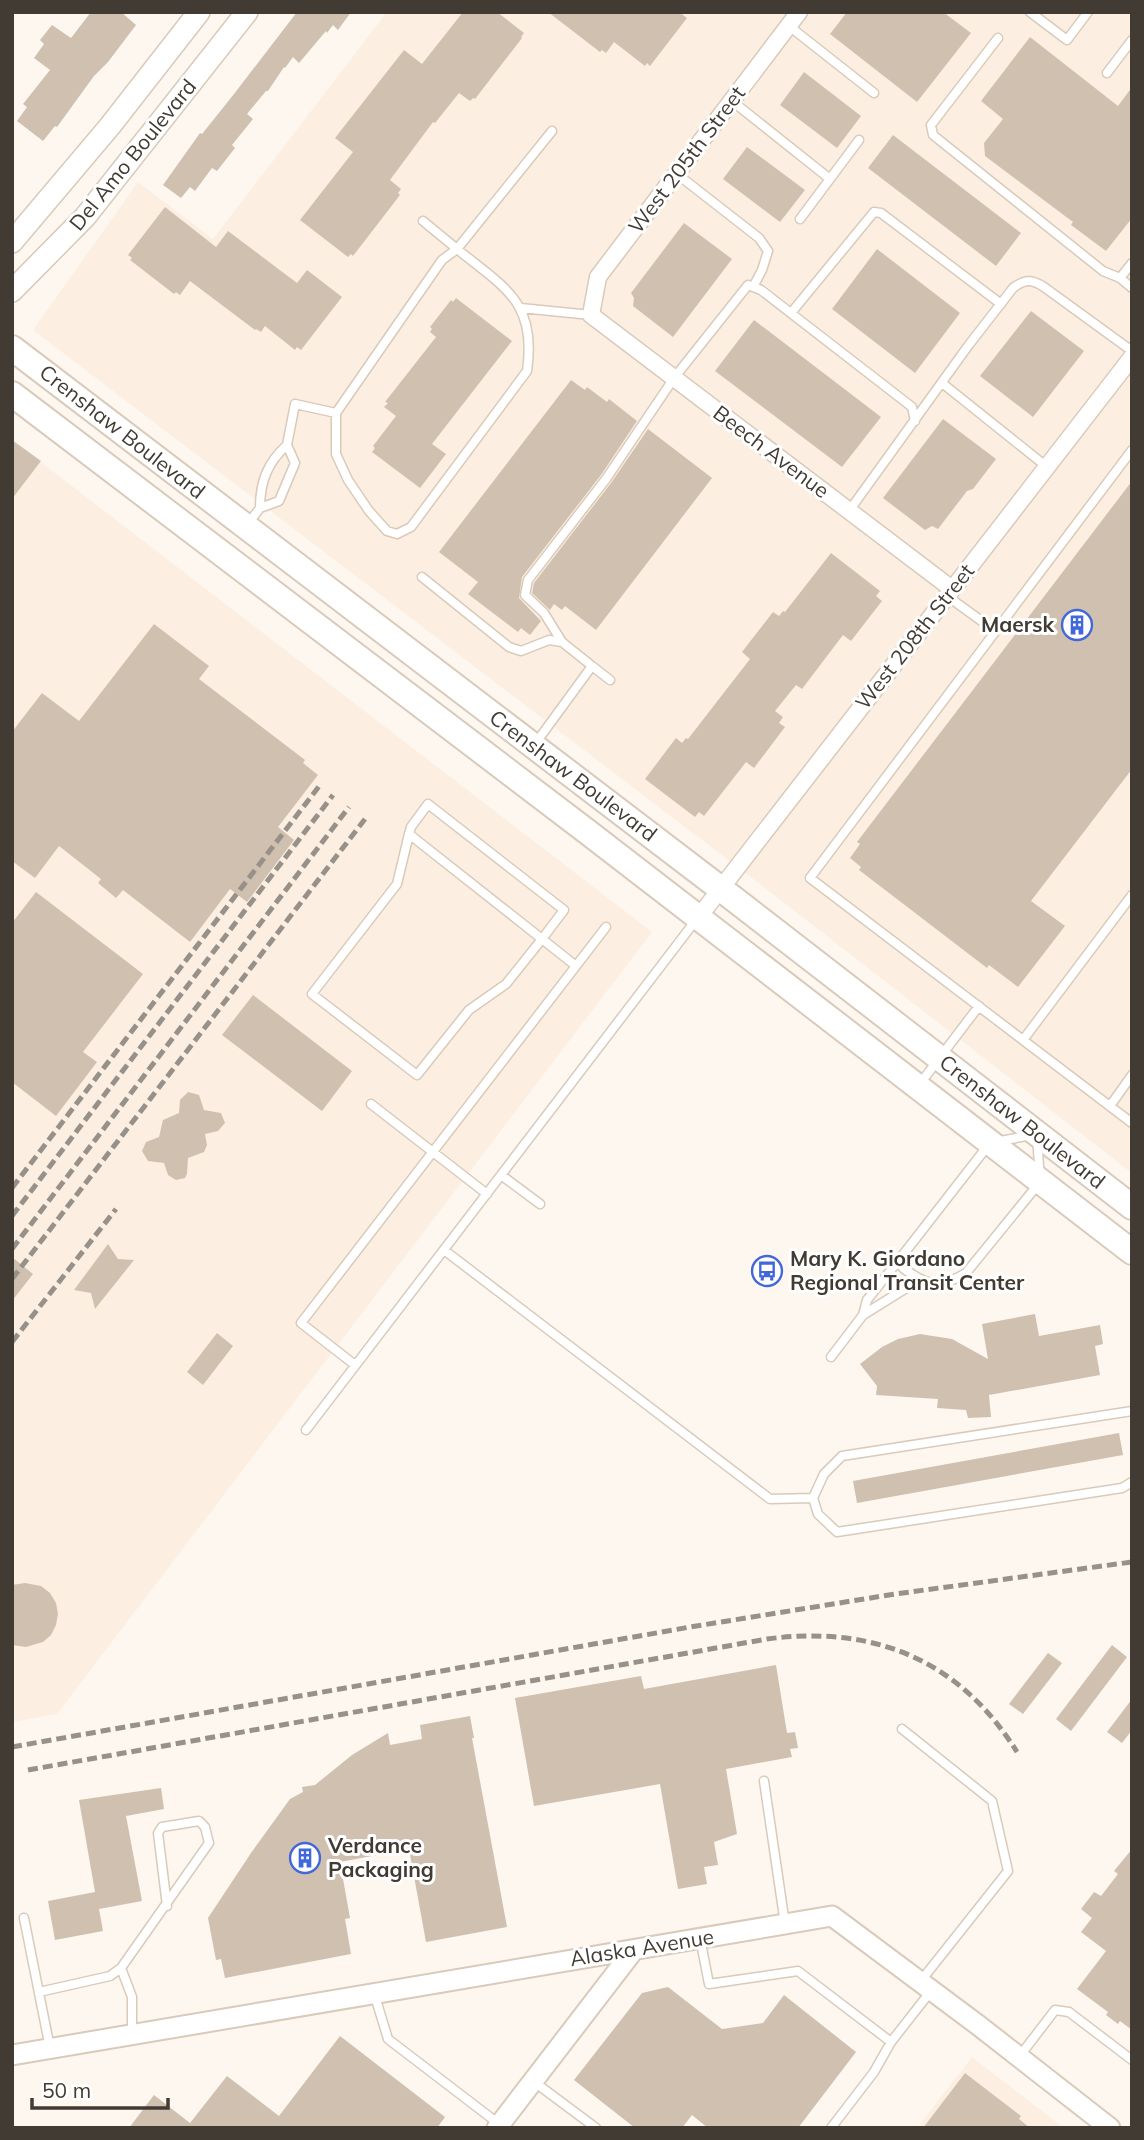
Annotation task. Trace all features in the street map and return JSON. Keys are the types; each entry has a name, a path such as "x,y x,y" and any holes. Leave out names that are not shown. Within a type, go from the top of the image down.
{"main road":[{"name":"Del Amo Boulevard","path":"12,242 110,126 199,12"},
{"name":"Del Amo Boulevard","path":"12,291 85,217 247,12"},
{"name":"Crenshaw Boulevard","path":"12,348 253,517 534,746 1132,1207"},
{"name":"Crenshaw Boulevard","path":"12,394 1132,1252"}],"street":[{"name":"West 205th Street","path":"591,314 598,277 799,12"},
{"name":"Beech Avenue","path":"591,314 849,511 949,592"},
{"name":"West 208th Street","path":"698,918 1132,357"},
{"name":"Alaska Avenue","path":"12,2055 832,1916 1110,2128"},
{"path":"498,2126 634,1951"}],"lane":[{"path":"1030,12 1067,40 1088,12"},
{"path":"789,26 874,93"},
{"path":"998,38 931,125 933,135 1103,271 1120,278 1132,288"},
{"path":"1107,73 1132,40"},
{"path":"732,101 830,179"},
{"path":"423,221 457,249 507,289 522,308 529,332 530,351 527,371 411,527 397,534 387,531 369,511 348,480 336,454 336,413 442,260 457,249 552,131"},
{"path":"800,219 859,140"},
{"path":"677,174 759,239 768,251 762,270 752,287"},
{"path":"791,313 874,212 881,213 1001,304"},
{"path":"1120,278 1132,263"},
{"path":"849,511 1013,288 1023,281 1032,280 1132,351"},
{"path":"610,680 562,642 544,613 525,595 528,580 606,479 674,378 748,285 761,290 912,407 915,421"},
{"path":"522,308 591,314"},
{"path":"942,383 1047,467"},
{"path":"253,517 279,501 295,463 287,445 295,404 336,413"},
{"path":"253,517 260,489 274,457 287,445"},
{"path":"1132,450 810,878 1132,1123"},
{"path":"422,577 509,647 521,651 549,640 562,642"},
{"path":"949,592 994,630"},
{"path":"534,746 592,666"},
{"path":"428,804 564,910 542,939 506,984 469,1010 417,1075 312,995 397,884 411,827 428,804"},
{"path":"409,834 576,966"},
{"path":"1023,1040 1132,895"},
{"path":"306,1430 698,918"},
{"path":"355,1366 301,1322 606,927"},
{"path":"917,1087 979,1006"},
{"path":"1110,1106 1132,1075"},
{"path":"371,1104 487,1194"},
{"path":"863,1315 867,1300 901,1256 990,1143 1037,1134 1040,1182 966,1273 954,1281 937,1285 919,1280 903,1268 901,1256"},
{"path":"501,1175 540,1204"},
{"path":"444,1250 770,1499 813,1498"},
{"path":"831,1357 863,1315 919,1280"},
{"path":"1132,1411 842,1456 824,1474 813,1498 818,1514 837,1532 1122,1488 1132,1482"},
{"path":"831,2128 874,2072 926,1986 1008,1871 992,1801 902,1729"},
{"path":"764,1781 785,1924"},
{"path":"39,1992 110,1976 121,1968 167,1906 209,1843 205,1827 199,1821 162,1827 158,1833 167,1906"},
{"path":"24,1918 51,2048"},
{"path":"700,1938 709,1984 798,1970 891,2042"},
{"path":"121,1968 132,1997 132,2034"},
{"path":"374,1993 387,2039 498,2126"},
{"path":"1019,2057 1055,2010 1069,2012 1132,2060"},
{"path":"533,2081 596,2128"}],"shaded area":[{"path":"387,12 1132,12 1132,1173 765,888 33,330 138,182 213,239"},
{"path":"12,440 652,932 57,1714 12,1722"},
{"path":"972,2057 1064,2128 917,2128"}],"building":[{"path":"91,12 121,12 136,25 57,127 55,126 43,141 17,121 27,107 23,104 50,70 34,58 44,44 40,40 52,25 71,38"},
{"path":"297,12 351,12 338,30 333,25 327,33 326,31 299,63 293,57 247,114 253,119 232,145 235,148 217,171 212,168 195,191 190,187 181,198 163,185 200,133 202,134"},
{"path":"463,12 497,12 524,33 475,99 470,101 459,93 435,123 433,122 390,180 401,189 398,193 400,195 353,256 351,254 348,257 300,220 353,152 335,138 404,50 422,64"},
{"path":"548,12 679,12 687,18 650,66 647,63 645,66 614,42 606,53 602,50 600,52"},
{"path":"847,12 943,12 971,33 917,102 830,34"},
{"path":"1030,37 1118,106 1132,87 1132,218 1106,251 1071,225 1073,222 985,156 984,143 1003,119 981,101"},
{"path":"804,72 861,116 837,148 780,105"},
{"path":"893,135 1021,233 996,266 868,168"},
{"path":"747,147 805,190 780,222 723,179"},
{"path":"165,207 216,247 228,231 297,283 307,270 342,297 301,350 297,347 295,350 265,326 261,332 255,330 190,281 180,295 176,292 174,294 130,260 132,258 128,255"},
{"path":"684,223 732,259 673,337 633,306 634,298 631,293"},
{"path":"877,249 960,313 915,373 832,309"},
{"path":"456,298 512,341 432,444 446,454 420,488 372,452 375,448 373,446 396,416 384,407 388,403 385,402 436,337 430,332 430,327 451,300 453,302"},
{"path":"1031,311 1084,351 1033,417 980,376"},
{"path":"754,320 881,417 842,467 715,371"},
{"path":"571,380 585,390 587,387 607,402 609,399 637,421 601,475 522,577 519,598 541,621 530,635 521,628 518,632 468,594 478,582 439,552"},
{"path":"943,419 996,459 938,529 932,526 925,530 883,498"},
{"path":"648,429 712,478 596,630 565,606 562,610 554,604 550,610 532,593 534,583 611,483"},
{"path":"12,440 41,461 12,499"},
{"name":"Maersk","path":"1132,481 1132,769 1031,901 1065,926 1018,987 989,965 987,968 859,870 861,867 850,858 860,844 857,842"},
{"path":"831,553 880,591 876,596 882,601 851,641 843,635 802,689 796,685 775,711 783,717 779,723 785,727 754,768 746,762 704,816 699,812 695,817 645,779 676,738 682,743 688,739 750,659 742,652 773,612 779,616 785,612"},
{"path":"154,624 209,666 199,679 305,760 303,763 318,775 278,827 294,840 247,902 230,889 190,942 123,890 116,898 98,883 101,879 59,846 35,878 12,861 12,732 42,693 79,721"},
{"path":"36,892 143,974 83,1052 97,1062 56,1116 12,1082 12,923"},
{"path":"253,995 352,1071 322,1111 222,1035"},
{"path":"188,1092 199,1095 204,1110 221,1113 225,1123 218,1131 205,1134 207,1145 204,1152 188,1158 185,1178 176,1180 168,1175 164,1163 148,1161 142,1151 146,1142 159,1137 163,1120 179,1113 180,1100"},
{"path":"108,1244 118,1259 134,1260 95,1309 91,1293 74,1290"},
{"path":"12,1257 33,1274 12,1301"},
{"path":"1035,1314 1039,1336 1100,1325 1103,1344 1095,1346 1100,1375 989,1395 991,1417 968,1418 966,1410 937,1408 938,1399 876,1395 877,1386 860,1364 882,1347 898,1339 920,1334 952,1339 988,1359 982,1324"},
{"path":"217,1333 233,1346 203,1385 187,1372"},
{"path":"1119,1433 1123,1455 857,1503 853,1481"},
{"path":"25,1583 41,1586 50,1593 58,1614 51,1635 43,1642 26,1647 12,1645 12,1585"},
{"path":"1112,1645 1127,1657 1071,1731 1056,1719"},
{"path":"1048,1653 1062,1663 1023,1714 1009,1704"},
{"path":"776,1665 787,1733 795,1732 798,1748 790,1749 792,1757 726,1769 737,1834 714,1842 718,1865 704,1867 707,1884 678,1889 660,1784 534,1806 515,1698 641,1676 644,1689"},
{"path":"1132,1699 1132,1730 1122,1743 1107,1732"},
{"path":"470,1716 507,1927 426,1942 409,1849 340,1862 350,1918 345,1919 351,1954 225,1978 221,1959 216,1960 208,1918 290,1799 303,1792 302,1787 315,1785 352,1755 388,1733 390,1745 422,1739 420,1725"},
{"path":"161,1788 164,1809 126,1816 142,1901 99,1909 103,1931 55,1940 48,1901 95,1892 79,1800"},
{"path":"1132,1849 1132,2030 1120,2021 1118,2024 1106,2015 1108,2012 1077,1989 1106,1951 1081,1932 1092,1918 1081,1909 1094,1892 1101,1896 1118,1874 1114,1871"},
{"path":"668,1987 722,2029 763,2023 784,1995 856,2052 798,2128 708,2128 692,2115 682,2128 635,2128 574,2080 642,1993"},
{"path":"340,2036 445,2117 437,2128 129,2128 154,2095 190,2123 227,2076 279,2116"},
{"path":"965,2073 1021,2116 1019,2119 1030,2128 923,2128"}],"railway":[{"path":"12,1188 320,785"},
{"path":"12,1216 333,795"},
{"path":"12,1249 349,807"},
{"path":"12,1279 365,819"},
{"path":"12,1342 116,1209"},
{"path":"12,1747 690,1627 895,1594 1132,1562"},
{"path":"28,1770 767,1639 806,1636 843,1638 877,1644 910,1655 940,1672 968,1693 994,1720 1017,1752"}],"place":[{"name":"Maersk","path":"1077,625"},
{"name":"Mary K. Giordano Regional Transit Center","path":"767,1271"},
{"name":"Verdance Packaging","path":"305,1858"}]}
